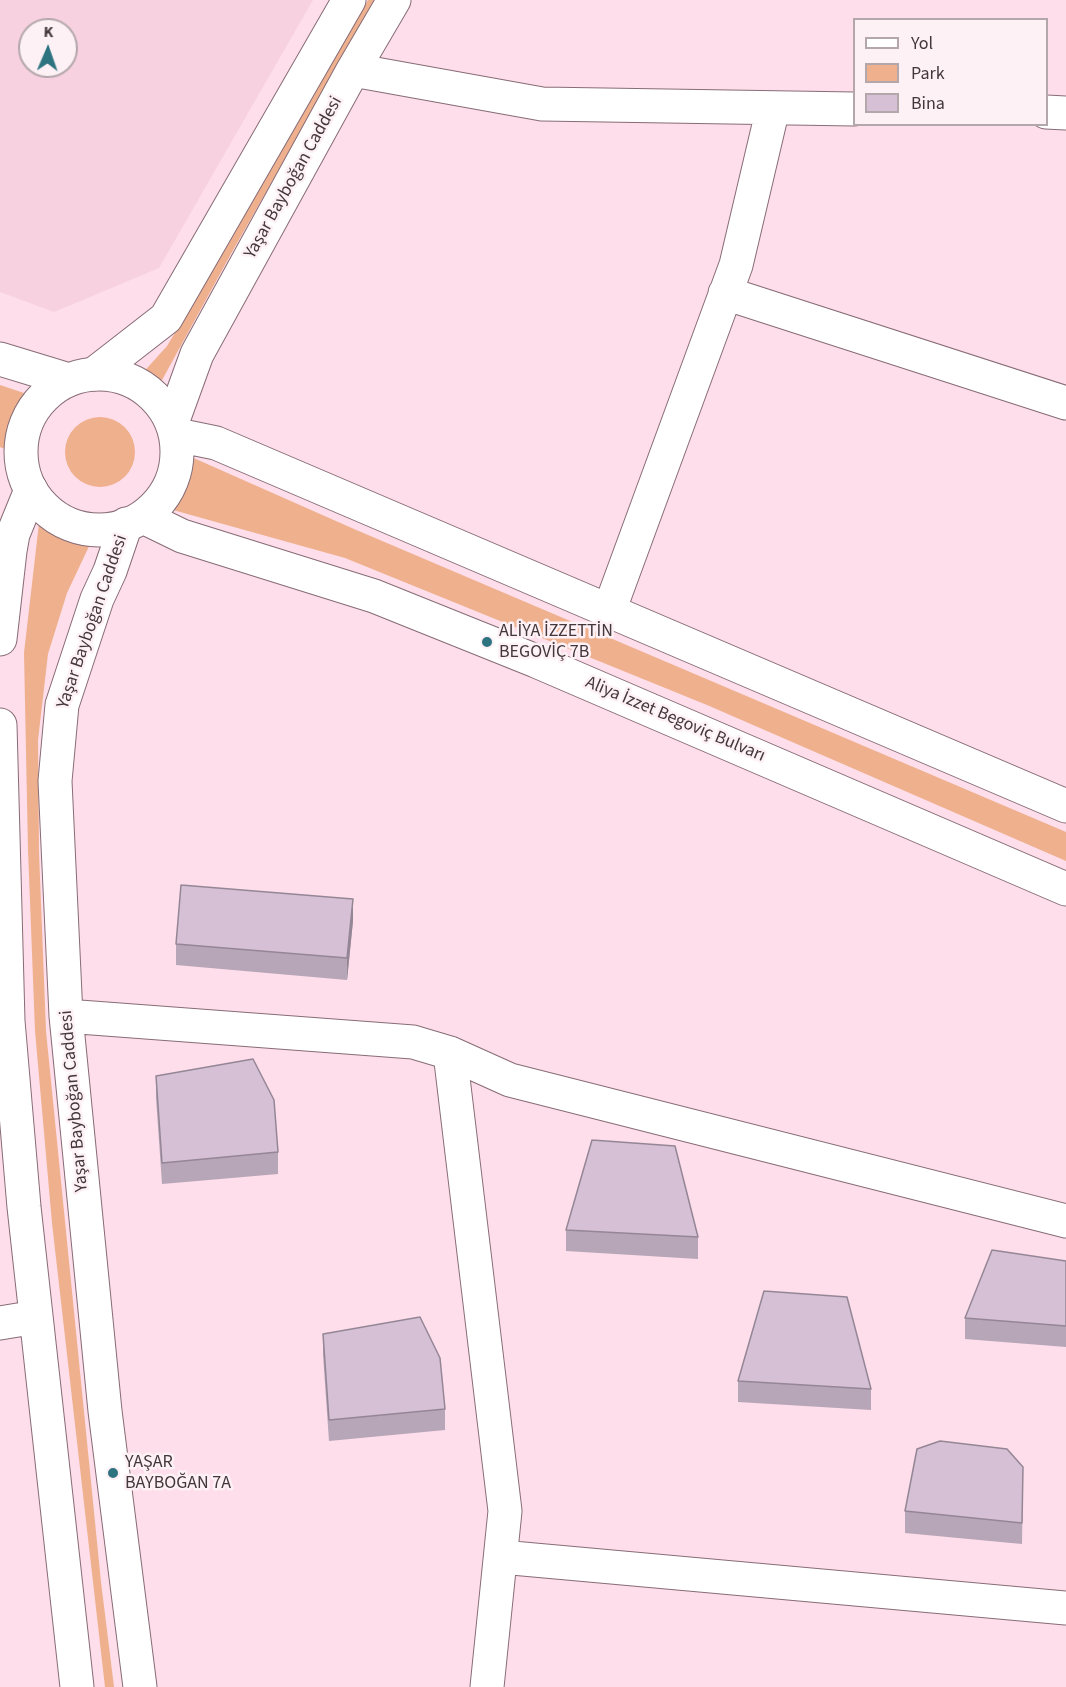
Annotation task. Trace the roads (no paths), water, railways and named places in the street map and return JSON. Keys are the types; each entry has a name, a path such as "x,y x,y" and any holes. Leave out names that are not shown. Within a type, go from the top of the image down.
{"street":[{"path":"0,639 23,432 33,411 48,392 82,377 166,318 349,0"},
{"name":"Yaşar Bayboğan Caddesi","path":"174,429 197,354 353,69 394,0"},
{"path":"353,69 542,104 853,109"},
{"path":"609,611 736,265 773,108"},
{"path":"1048,112 1066,112"},
{"path":"725,293 1066,403"},
{"path":"0,359 82,377 132,381 159,404 174,429 174,470 166,492 135,520 107,530 81,528 58,519 38,502 18,477"},
{"path":"174,429 216,443 1066,806"},
{"name":"Yaşar Bayboğan Caddesi","path":"135,520 97,599 62,705 55,781 66,1016 105,1411 140,1687"},
{"name":"Aliya İzzet Begoviç Bulvarı","path":"135,520 374,596 536,661 1066,889"},
{"path":"0,725 4,1021 77,1687"},
{"path":"66,1016 413,1042 450,1053 510,1080 1066,1221"},
{"path":"450,1053 505,1511 487,1687"},
{"path":"0,1323 36,1317"},
{"path":"501,1557 1066,1608"}],"place":[{"name":"ALİYA İZZETTİN BEGOVİÇ 7B","path":"487,642"},
{"name":"YAŞAR BAYBOĞAN 7A","path":"113,1473"}]}
